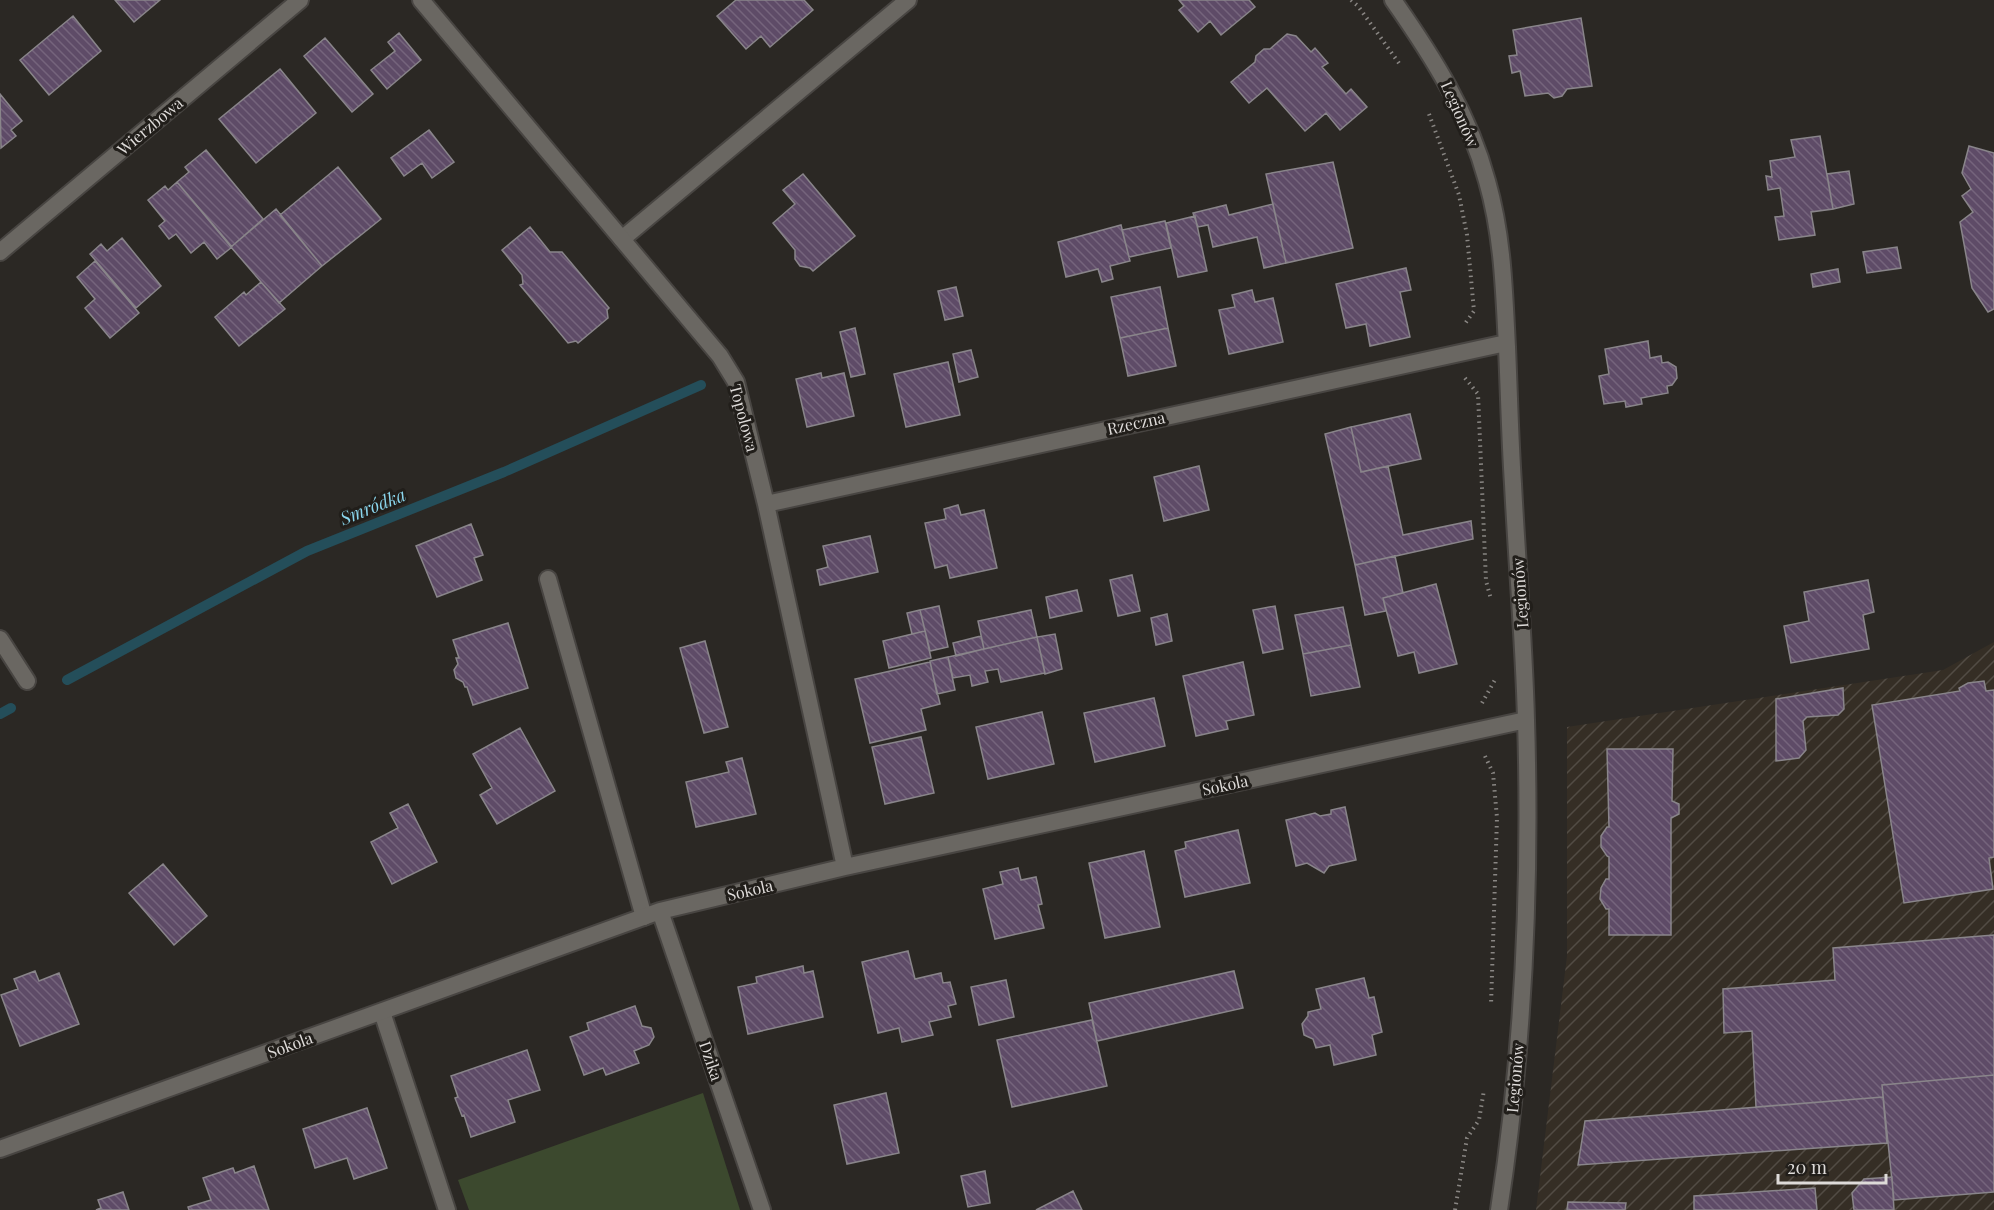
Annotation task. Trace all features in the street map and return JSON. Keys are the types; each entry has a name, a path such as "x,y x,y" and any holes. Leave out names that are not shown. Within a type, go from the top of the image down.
{"street":[{"name":"Wierzbowa","path":"0,252 300,0"},
{"name":"Topolowa","path":"421,0 720,356 736,382 766,504 845,867"},
{"path":"622,239 908,0"},
{"name":"Legionów","path":"1393,0 1443,76 1460,107 1479,155 1496,220 1503,262 1526,720 1526,927 1510,1134 1499,1210"},
{"name":"Rzeczna","path":"766,504 1506,343"},
{"name":"Dzika","path":"548,579 652,914 762,1210"},
{"path":"0,639 27,681"},
{"name":"Sokola","path":"0,1149 652,914 845,867 1526,720"},
{"path":"382,1012 447,1210"}],"path":[{"path":"1351,0 1358,6 1402,67"},
{"path":"1426,108 1459,195 1467,235 1474,310 1459,332"},
{"path":"1464,376 1478,393 1486,581 1491,602"},
{"path":"1479,709 1496,678 1495,667"},
{"path":"1481,749 1493,772 1497,818 1491,1013"},
{"path":"1455,1210 1467,1138 1479,1120 1486,1080"}],"shaded area":[{"path":"1994,642 1994,1210 1536,1210 1567,956 1567,727 1943,670"}],"green space":[{"path":"703,1093 740,1210 469,1210 458,1180"}],"building":[{"path":"115,0 160,0 134,22"},
{"path":"736,0 804,0 813,10 770,47 761,36 746,49 717,16"},
{"path":"1179,0 1249,0 1255,7 1221,35 1210,21 1198,32 1179,10 1184,6"},
{"path":"73,16 101,51 49,95 20,60"},
{"path":"1581,18 1592,86 1567,89 1562,96 1554,98 1548,93 1525,96 1520,71 1512,73 1509,56 1517,55 1513,30"},
{"path":"399,33 421,60 387,89 371,70 395,51 388,42"},
{"path":"1287,34 1296,36 1311,52 1315,48 1328,63 1322,67 1346,94 1351,89 1367,107 1340,130 1326,113 1305,131 1267,88 1249,103 1231,82 1255,62 1256,56 1264,49 1270,49"},
{"path":"325,38 373,94 352,112 304,56"},
{"path":"280,69 316,113 256,163 219,119"},
{"path":"0,94 22,121 11,130 16,136 1,148"},
{"path":"429,130 454,162 432,178 422,163 404,176 391,158"},
{"path":"1820,136 1833,209 1811,212 1815,235 1779,240 1775,217 1784,216 1780,188 1768,190 1766,176 1772,177 1770,161 1795,157 1791,140"},
{"path":"1969,146 1994,153 1994,309 1988,312 1972,288 1960,222 1973,212 1962,196 1971,189 1962,173"},
{"path":"206,150 263,219 231,247 177,182 189,172 185,167"},
{"path":"1333,162 1353,248 1286,263 1266,174"},
{"path":"338,167 381,219 322,266 280,215"},
{"path":"1849,171 1854,204 1833,209 1827,174"},
{"path":"803,174 855,236 813,271 800,266 795,259 795,250 773,223 795,204 783,190"},
{"path":"177,182 232,247 217,259 204,242 191,253 176,234 169,239 159,226 165,221 148,200 165,186 168,190"},
{"path":"1273,204 1286,263 1264,268 1257,237 1213,247 1208,225 1198,227 1193,213 1226,205 1229,215"},
{"path":"276,209 322,266 279,303 231,247"},
{"path":"1195,216 1207,271 1178,277 1166,223"},
{"path":"1165,221 1171,248 1129,257 1122,230"},
{"path":"1121,225 1130,261 1110,266 1113,279 1102,282 1098,269 1066,277 1058,242"},
{"path":"530,227 550,252 562,252 609,308 608,318 578,343 576,341 568,343 520,285 523,284 522,275 502,250"},
{"path":"122,238 161,286 136,308 90,254 101,244 107,251"},
{"path":"1897,247 1901,268 1867,273 1863,252"},
{"path":"95,261 139,313 110,338 85,308 95,299 77,277"},
{"path":"1406,268 1411,290 1400,292 1410,337 1370,346 1366,324 1346,328 1336,284"},
{"path":"1838,269 1840,282 1813,287 1811,274"},
{"path":"261,282 285,309 239,346 215,317 244,292 246,295"},
{"path":"956,287 963,316 945,320 938,291"},
{"path":"1160,287 1168,328 1120,338 1111,297"},
{"path":"1252,290 1255,302 1273,298 1283,342 1229,354 1219,310 1235,307 1232,295"},
{"path":"855,328 865,374 851,377 840,332"},
{"path":"1168,328 1176,366 1128,376 1120,338"},
{"path":"1648,341 1650,358 1661,356 1662,363 1668,362 1676,367 1677,378 1672,385 1667,386 1668,393 1641,398 1642,404 1626,407 1625,401 1604,404 1599,376 1609,374 1605,349"},
{"path":"971,350 978,377 959,382 953,354"},
{"path":"948,362 960,415 906,427 894,374"},
{"path":"821,373 822,378 844,373 854,416 807,427 796,379"},
{"path":"1410,414 1421,459 1361,472 1351,427"},
{"path":"1351,427 1361,472 1388,466 1403,535 1471,521 1473,539 1355,565 1325,434"},
{"path":"1199,466 1209,510 1164,521 1154,477"},
{"path":"958,505 961,515 984,510 997,568 950,578 947,565 935,568 925,523 946,519 944,509"},
{"path":"471,524 483,555 474,558 482,580 437,597 416,546"},
{"path":"870,536 878,572 820,585 817,570 828,567 823,546"},
{"path":"1395,556 1403,593 1383,598 1386,611 1365,615 1355,565"},
{"path":"1132,575 1140,611 1118,616 1110,580"},
{"path":"1868,580 1874,612 1863,615 1869,649 1791,663 1784,626 1809,621 1804,592"},
{"path":"1436,584 1457,664 1419,673 1414,652 1398,656 1383,598"},
{"path":"1077,590 1082,611 1050,618 1046,597"},
{"path":"939,606 948,647 930,651 920,610"},
{"path":"1275,606 1283,649 1263,653 1253,610"},
{"path":"1343,607 1351,645 1303,654 1295,615"},
{"path":"920,610 925,631 912,634 907,613"},
{"path":"1031,610 1037,637 984,649 978,621"},
{"path":"1167,614 1172,641 1156,645 1151,618"},
{"path":"508,623 528,688 473,705 467,687 456,678 454,670 458,664 456,658 459,658 453,640"},
{"path":"925,631 931,658 889,668 883,641"},
{"path":"1055,634 1062,669 1045,674 1037,637"},
{"path":"981,636 984,649 956,656 953,643"},
{"path":"1037,637 1045,673 1001,682 998,669 985,671 988,682 972,686 970,675 953,678 948,657"},
{"path":"705,641 728,727 704,733 680,648"},
{"path":"1351,645 1360,687 1311,696 1303,654"},
{"path":"948,657 955,690 937,694 930,661"},
{"path":"930,662 940,704 921,709 926,730 870,743 855,679"},
{"path":"1243,662 1254,715 1226,721 1228,729 1196,736 1183,676"},
{"path":"1984,681 1986,691 1994,690 1994,857 1989,858 1993,889 1904,903 1872,705 1960,691 1959,688 1968,683"},
{"path":"1843,688 1844,709 1838,715 1807,717 1803,721 1806,750 1799,758 1776,761 1776,699"},
{"path":"1154,698 1165,746 1095,762 1084,713"},
{"path":"1042,712 1054,764 988,779 976,727"},
{"path":"520,728 555,791 497,824 480,795 492,788 473,754"},
{"path":"921,737 934,793 885,804 872,747"},
{"path":"1607,749 1673,749 1672,801 1679,804 1679,814 1671,818 1671,935 1609,935 1609,909 1606,909 1600,899 1601,888 1606,879 1609,879 1609,857 1601,847 1601,836 1609,827"},
{"path":"742,758 756,814 696,827 686,782 729,772 726,762"},
{"path":"408,804 437,862 392,884 371,842 398,828 390,813"},
{"path":"1345,807 1356,860 1329,866 1324,873 1307,863 1296,866 1286,820 1315,813 1320,816 1331,814 1331,810"},
{"path":"1238,830 1250,883 1185,897 1175,851 1186,848 1185,842"},
{"path":"1144,851 1160,927 1105,938 1089,863"},
{"path":"163,864 207,916 174,945 129,893"},
{"path":"1018,868 1021,880 1036,877 1042,904 1038,905 1044,928 995,939 983,889 1003,884 1000,872"},
{"path":"1994,935 1994,1075 1882,1085 1883,1097 1756,1107 1752,1031 1724,1033 1723,989 1835,980 1833,948"},
{"path":"908,951 915,979 941,973 943,983 950,982 956,1004 948,1006 951,1017 929,1022 933,1035 902,1042 899,1028 878,1033 862,962"},
{"path":"803,966 804,973 813,971 823,1017 748,1034 738,987 757,983 756,977"},
{"path":"35,971 39,981 59,973 79,1024 20,1046 1,995 18,989 14,979"},
{"path":"1234,971 1243,1008 1097,1041 1089,1003"},
{"path":"1364,978 1369,998 1374,997 1382,1032 1372,1035 1376,1055 1334,1065 1330,1045 1316,1048 1313,1039 1304,1035 1302,1024 1308,1012 1321,1009 1316,989"},
{"path":"1006,980 1014,1017 979,1025 971,987"},
{"path":"635,1006 642,1026 651,1028 654,1037 649,1045 634,1051 639,1063 606,1075 603,1068 584,1075 570,1037 589,1030 587,1023"},
{"path":"1092,1020 1107,1086 1012,1107 997,1040"},
{"path":"527,1050 540,1090 508,1100 515,1122 471,1137 464,1115 462,1116 455,1098 458,1097 451,1076"},
{"path":"1994,1075 1994,1192 1894,1200 1882,1085"},
{"path":"886,1093 899,1153 847,1164 834,1105"},
{"path":"1883,1097 1887,1143 1578,1165 1585,1121"},
{"path":"367,1108 387,1168 354,1179 347,1158 315,1168 303,1129"},
{"path":"254,1166 269,1210 189,1210 188,1207 211,1200 203,1178 233,1168 235,1173"},
{"path":"985,1171 990,1203 968,1207 961,1176"},
{"path":"1892,1177 1894,1210 1854,1210 1852,1193 1864,1179"},
{"path":"1815,1188 1817,1210 1694,1210 1694,1196"},
{"path":"1073,1191 1082,1210 1036,1210"},
{"path":"123,1192 129,1210 96,1210 101,1208 98,1200"},
{"path":"1568,1202 1626,1203 1625,1210 1567,1210"}],"waterway":[{"name":"Smródka","path":"67,680 307,551 504,472 701,385"},
{"name":"Smródka","path":"0,714 11,708"}]}
